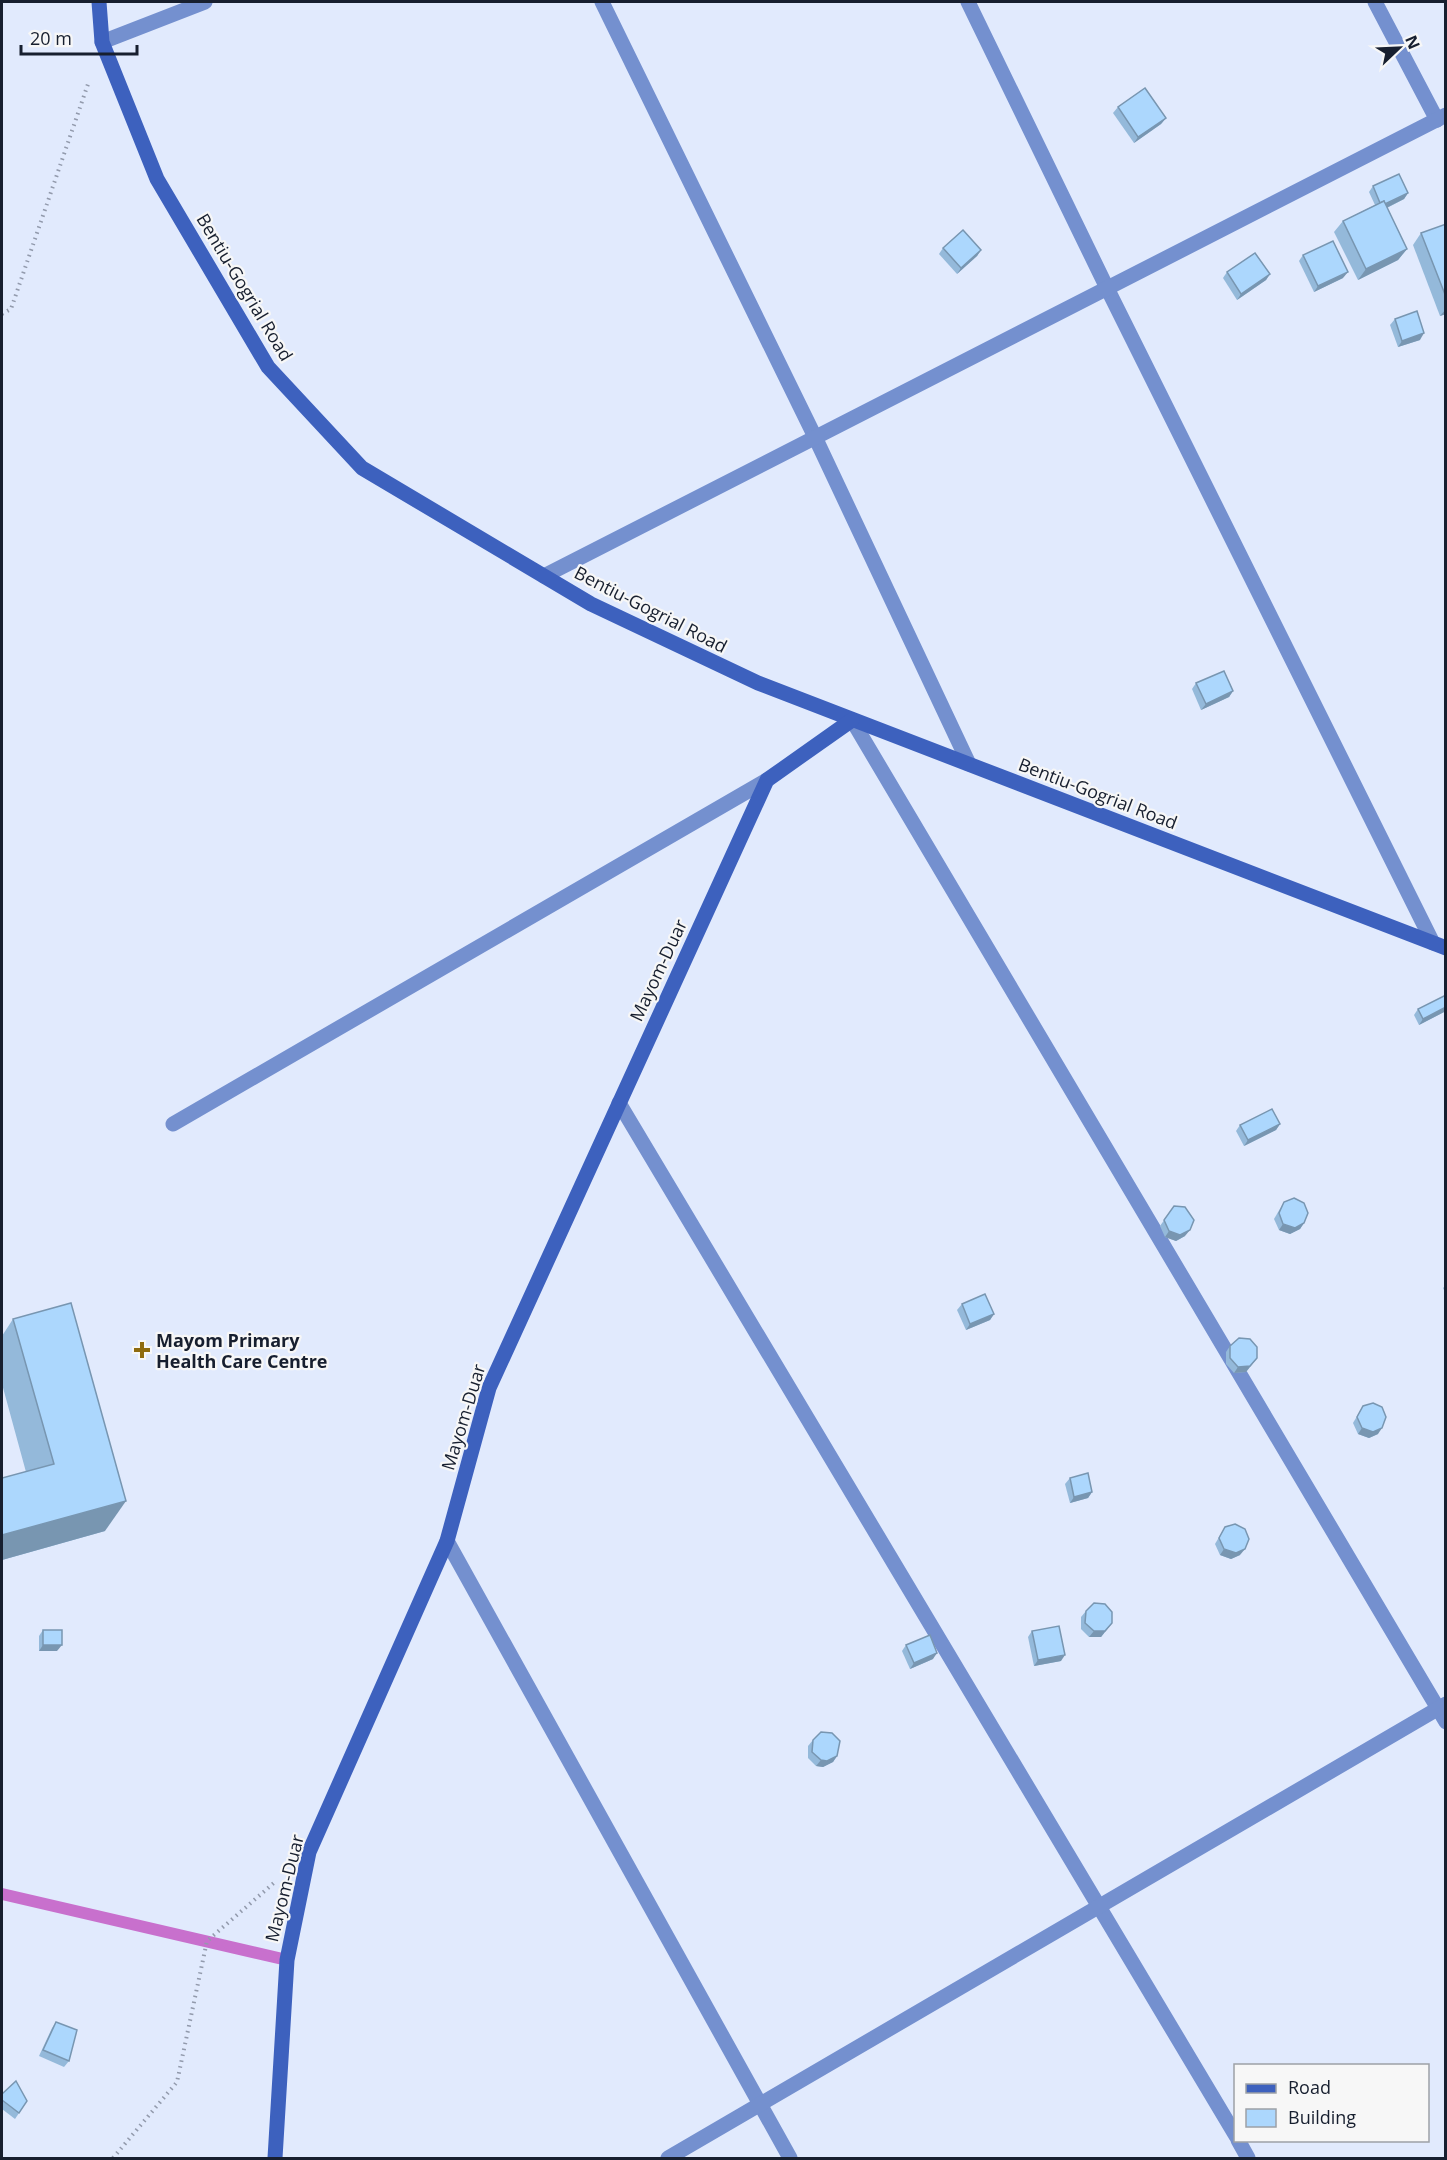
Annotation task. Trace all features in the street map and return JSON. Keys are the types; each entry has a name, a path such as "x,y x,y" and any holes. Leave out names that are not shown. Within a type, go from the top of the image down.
{"main road":[{"name":"Bentiu-Gogrial Road","path":"99,2 102,42 157,179 267,367 362,468 591,604 738,674 1439,946"},
{"path":"767,780 852,720"},
{"name":"Mayom-Duar","path":"275,2158 287,1960 309,1852 447,1541 489,1388 767,780"}],"street":[{"path":"102,42 205,2"},
{"path":"602,2 815,437 969,764"},
{"path":"968,2 1107,288 1439,946"},
{"path":"544,576 1441,118 1375,2"},
{"path":"852,720 1442,1706 1446,1722"},
{"path":"173,1124 767,780"},
{"path":"619,1102 1234,2133"},
{"path":"447,1541 790,2158"},
{"path":"668,2158 1442,1706"},
{"path":"1239,2142 1248,2158"}],"path":[{"path":"2,314 11,309 102,42"},
{"path":"113,2158 177,2082 207,1941 309,1852"}],"building":[{"path":"1145,88 1166,118 1138,137 1118,107"},
{"path":"1399,174 1408,193 1385,204 1384,201 1380,203 1373,186"},
{"path":"1384,201 1407,249 1366,269 1343,221"},
{"path":"1446,224 1446,297 1421,233"},
{"path":"963,230 981,250 961,268 943,248"},
{"path":"1333,241 1348,272 1318,286 1303,255"},
{"path":"1255,253 1270,274 1241,294 1227,272"},
{"path":"1417,311 1424,333 1402,341 1395,319"},
{"path":"1224,671 1233,691 1206,704 1196,683"},
{"path":"1446,995 1446,1007 1423,1019 1418,1009"},
{"path":"1272,1109 1280,1124 1248,1140 1240,1125"},
{"path":"1294,1198 1304,1203 1308,1213 1304,1223 1295,1228 1283,1224 1279,1213 1284,1202"},
{"path":"1174,1206 1185,1207 1194,1220 1190,1230 1180,1235 1169,1231 1164,1220"},
{"path":"985,1294 994,1314 970,1324 962,1304"},
{"path":"71,1303 126,1501 2,1535 2,1478 54,1464 13,1319"},
{"path":"1239,1338 1250,1339 1257,1347 1257,1358 1250,1366 1238,1367 1230,1358 1230,1346"},
{"path":"1373,1403 1382,1407 1386,1417 1382,1428 1373,1432 1362,1428 1357,1417 1363,1406"},
{"path":"1088,1473 1092,1492 1074,1497 1070,1478"},
{"path":"1235,1524 1245,1529 1249,1539 1245,1549 1236,1553 1224,1549 1219,1538 1225,1527"},
{"path":"1094,1603 1105,1604 1112,1612 1112,1623 1105,1631 1094,1631 1085,1623 1086,1611"},
{"path":"1059,1626 1065,1655 1038,1660 1032,1631"},
{"path":"43,1630 62,1630 62,1645 43,1645"},
{"path":"930,1635 937,1653 914,1663 906,1645"},
{"path":"821,1732 832,1733 840,1741 837,1756 827,1761 821,1760 812,1752 813,1740"},
{"path":"56,2022 77,2030 69,2061 43,2050"},
{"path":"16,2081 27,2101 19,2113 2,2100 2,2094"}],"waterway":[{"path":"2,1894 287,1960"}],"place":[{"name":"Mayom Primary Health Care Centre","path":"142,1350"}]}
